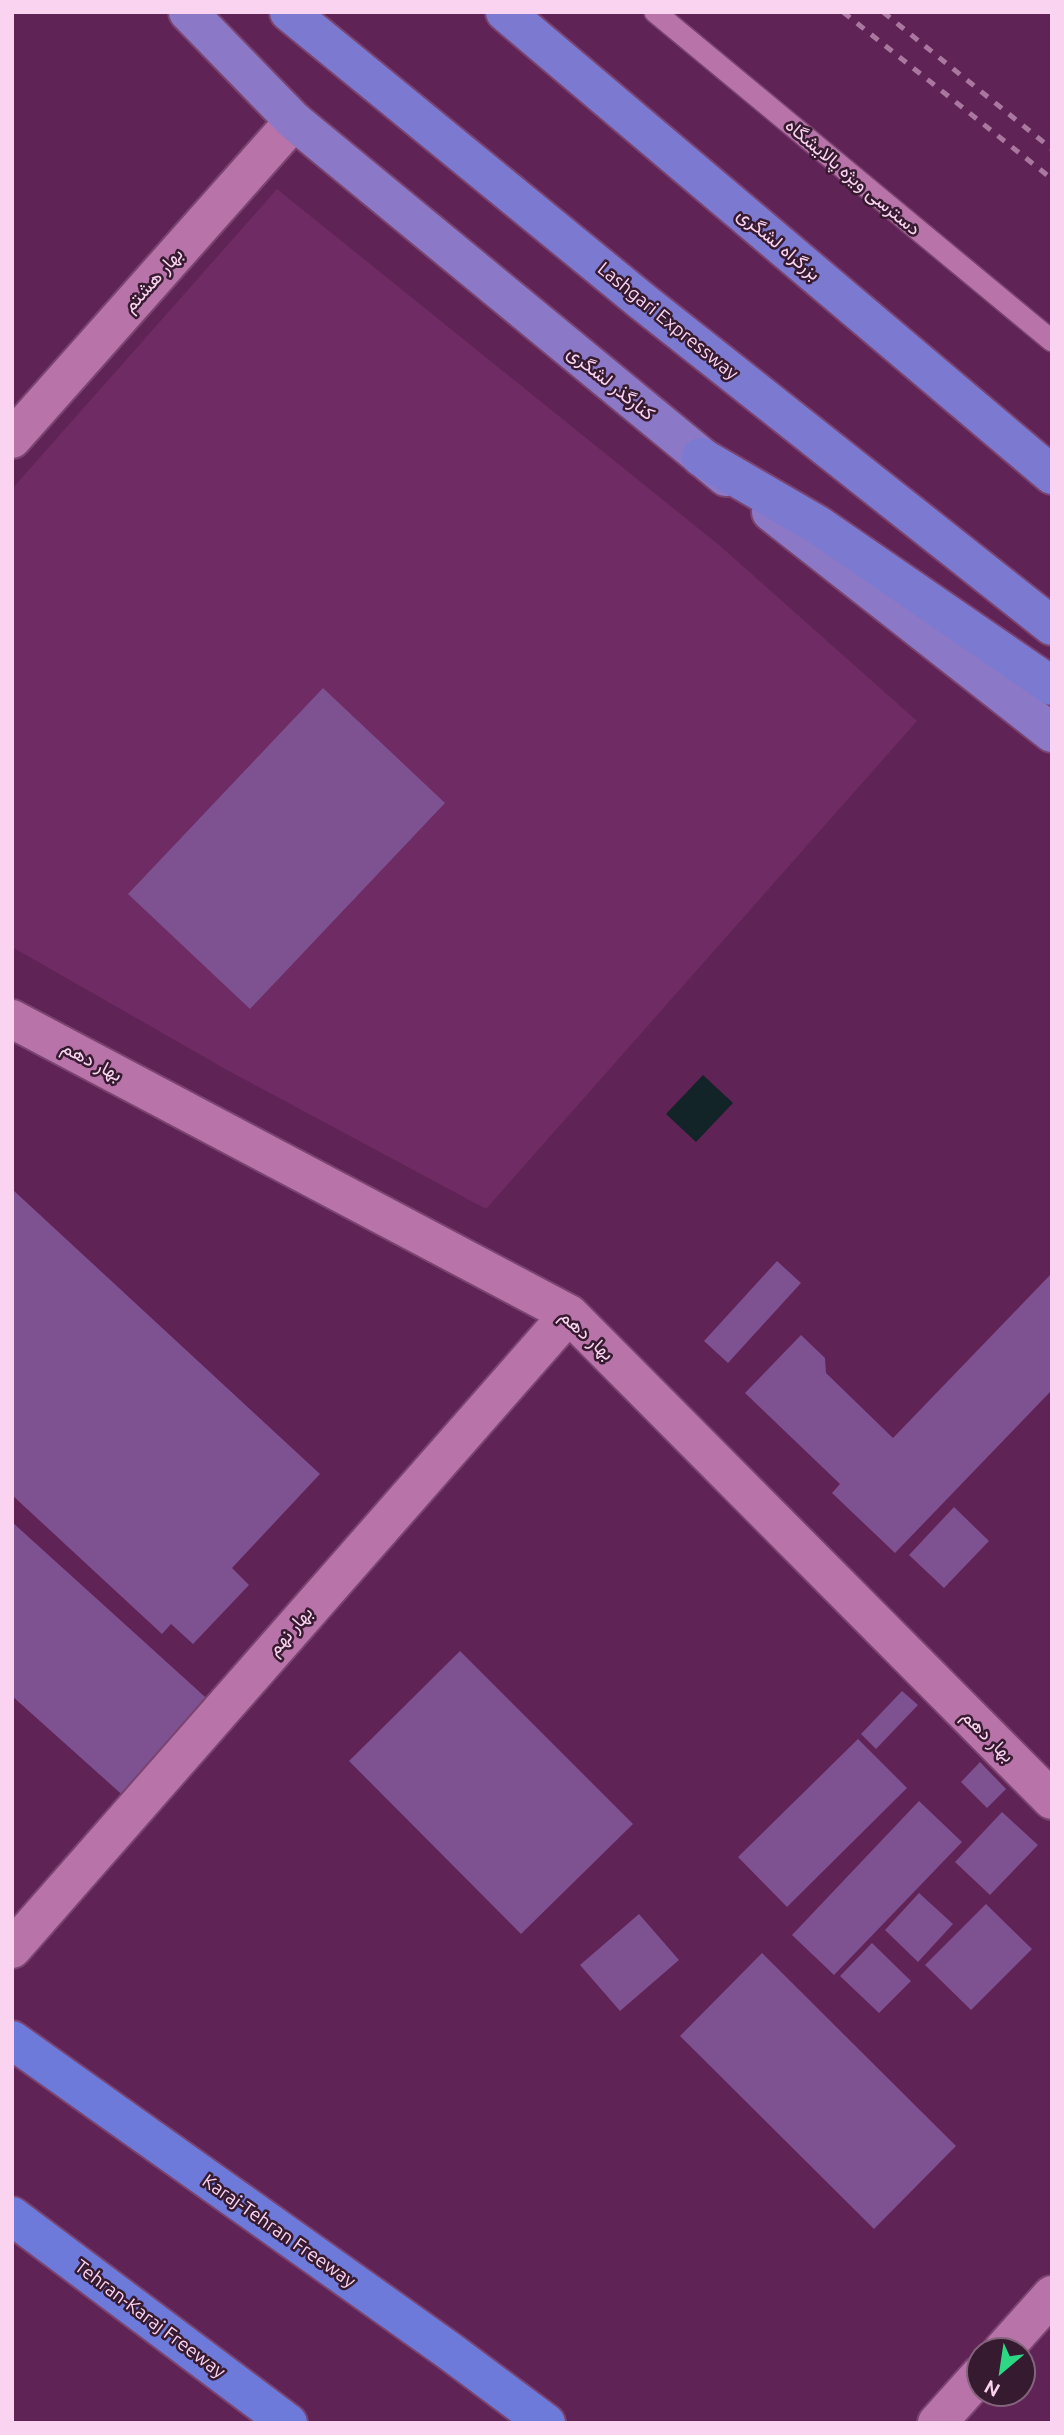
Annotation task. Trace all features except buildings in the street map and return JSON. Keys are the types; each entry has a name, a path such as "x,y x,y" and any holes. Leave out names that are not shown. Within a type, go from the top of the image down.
{"highway":[{"name":"Lashgari Expressway","path":"289,12 643,302 1052,626"},
{"name":"بزرگراه لشگری","path":"505,12 1052,475"},
{"path":"701,457 818,525 1052,686"},
{"name":"Karaj-Tehran Freeway","path":"12,2040 448,2350 546,2423"},
{"name":"Tehran-Karaj Freeway","path":"12,2216 288,2423"}],"main road":[{"name":"کنارگذر لشگری","path":"188,12 294,121 701,457 1052,733"}],"street":[{"name":"بهار هشتم","path":"12,439 294,121"},
{"name":"بهار دهم","path":"12,1019 569,1314 1052,1800"},
{"name":"بهار نهم","path":"12,1949 569,1314"},
{"path":"1014,2337 1052,2295"},
{"path":"937,2423 966,2391"}],"lane":[{"name":"دسترسی ویژه پالایشگاه","path":"655,12 1052,341"}],"shaded area":[{"path":"277,189 719,545 917,721 486,1209 227,1070 12,947 12,489"},
{"path":"703,1075 733,1103 696,1142 666,1114"}],"railway":[{"path":"843,12 1052,179"},
{"path":"883,12 1052,149"}]}
